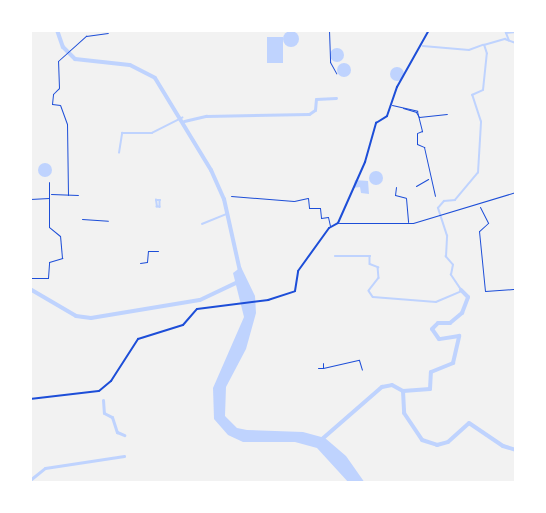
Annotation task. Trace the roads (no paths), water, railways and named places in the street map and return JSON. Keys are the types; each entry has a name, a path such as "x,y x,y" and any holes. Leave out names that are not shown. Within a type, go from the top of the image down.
{"main road":[{"path":"30,399 99,391 111,381 138,339 183,325 193,311 202,307 257,301 296,289 298,271 330,226 338,223 365,162 376,123 385,118 392,105 397,87 429,30"}],"street":[{"path":"329,30 330,62 336,73"},
{"path":"68,195 68,124 60,105 52,104 52,95 59,88 58,61 87,36 108,33"},
{"path":"392,105 416,112 419,117 422,131 417,133 417,144 424,147 428,177"},
{"path":"419,117 447,114"},
{"path":"416,186 428,177 433,177 435,196"},
{"path":"30,278 48,278 50,262 62,258 60,236 49,227 49,182"},
{"path":"396,187 395,195 406,198 408,224"},
{"path":"338,223 408,224 437,218 516,192"},
{"path":"49,194 78,195"},
{"path":"231,196 298,201 308,198 309,208 320,208 321,218 328,217 330,226"},
{"path":"30,199 49,198"},
{"path":"479,205 488,223 479,230 485,291 516,289"},
{"path":"82,219 108,221"},
{"path":"140,263 147,262 148,251 158,251"},
{"path":"318,368 359,360 362,370"},
{"path":"323,363 323,368"}],"water":[{"path":"291,31 297,33 299,39 297,45 291,47 285,45 283,39 285,33"},
{"path":"267,37 283,37 283,63 267,63"},
{"path":"334,48 340,48 344,55 340,62 334,62 330,58 330,52"},
{"path":"344,63 349,65 351,70 349,75 344,77 339,75 337,70 339,65"},
{"path":"394,67 400,67 404,74 400,81 394,81 390,77 390,71"},
{"path":"45,163 50,165 52,170 50,175 45,177 40,175 38,170 40,165"},
{"path":"373,171 379,171 383,178 379,185 373,185 369,181 369,175"},
{"path":"355,180 368,181 369,194 361,193 360,187 353,188"},
{"path":"241,267 255,296 256,313 246,349 226,387 225,416 237,428 303,432 325,438 346,456 365,483 349,483 317,448 295,442 243,442 228,435 214,419 213,388 244,317 233,273"}],"waterway":[{"path":"57,30 63,47 75,59 130,65 155,78 211,170 224,199 240,271"},
{"path":"509,41 506,33 516,32"},
{"path":"461,290 451,275 453,265 446,257 447,236 438,208 444,201 455,200 478,173 481,122 472,95 483,90 487,54 484,45 505,39 516,43"},
{"path":"423,46 469,50 483,45"},
{"path":"184,121 206,116 309,114 315,110 316,99 336,98"},
{"path":"119,153 122,133 152,133 182,118"},
{"path":"156,200 160,200 160,207 157,207 156,200"},
{"path":"202,224 227,214"},
{"path":"335,256 370,256 370,264 378,267 379,278 369,291 373,297 436,302 462,291"},
{"path":"30,289 76,316 91,318 200,300 240,281"},
{"path":"403,391 430,389 431,372 453,363 459,336 439,339 432,329 438,323 450,323 462,313 468,297 461,290"},
{"path":"321,440 382,387 392,385 403,391 404,413 422,440 437,445 448,442 469,423 503,446 516,450"},
{"path":"103,400 104,413 112,417 117,432 124,435"},
{"path":"30,480 45,468 124,456"}]}
